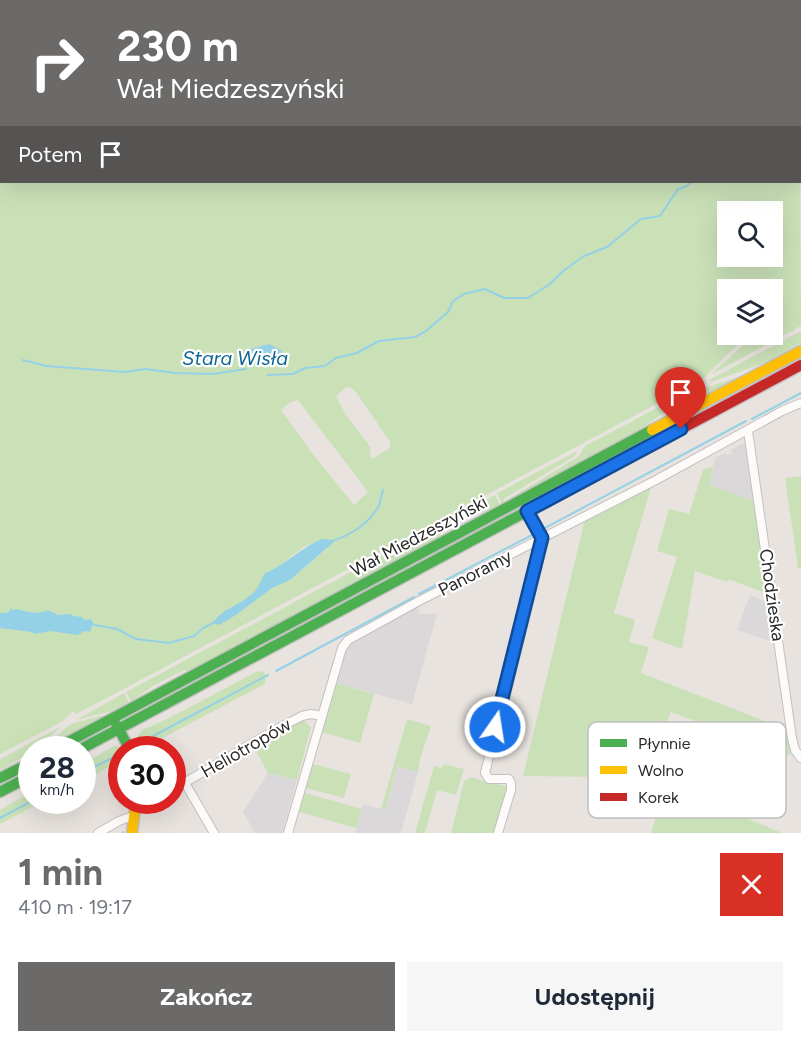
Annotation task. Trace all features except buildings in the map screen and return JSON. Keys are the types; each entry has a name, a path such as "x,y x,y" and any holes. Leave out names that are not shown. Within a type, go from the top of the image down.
{"main road":[{"name":"Wał Miedzeszyński","path":"79,736 801,351"},
{"path":"789,357 799,368"},
{"name":"Wał Miedzeszyński","path":"96,741 799,368"},
{"path":"113,718 123,736"},
{"path":"0,778 18,769"},
{"path":"0,792 18,783"},
{"path":"132,833 135,814"}],"street":[{"name":"Panoramy","path":"288,833 342,648 348,640 801,403"},
{"name":"Chodzieska","path":"748,430 792,738 795,750 801,758"},
{"path":"498,833 512,790 512,783 509,779 489,779 485,776 485,770 542,538 527,511"},
{"name":"Heliotropów","path":"186,782 302,716 311,714 322,716"},
{"path":"186,785 214,833"},
{"path":"98,833 123,820 129,814"}],"shaded area":[{"path":"742,444 747,446 754,501 710,485 715,458 725,453 728,455 732,453 731,450"},
{"path":"750,595 767,602 772,642 737,630"},
{"path":"419,608 418,614 437,614 412,704 337,683 350,642"},
{"path":"397,766 418,772 401,833 355,833 363,804 385,810"},
{"path":"268,773 297,780 282,833 255,833 243,812"}],"green space":[{"path":"0,183 800,183 801,326 783,336 783,279 717,279 717,345 737,345 703,379 120,691 76,714 73,711 63,721 34,736 18,736 18,745 0,754 0,620 40,630 66,618 0,614","holes":["350,387 356,392 390,442 390,448 372,459 371,448 346,415 336,396 345,388","298,400 368,492 354,505 281,410 291,402","321,539 329,547 290,580 276,582 274,570 302,548"]},
{"path":"801,331 801,343 764,363 711,382 709,380 775,345 783,345 783,341"},
{"path":"744,345 766,345 710,375"},
{"path":"749,373 655,424 703,389"},
{"path":"699,386 639,430 510,501 509,499 579,456 585,446"},
{"path":"577,451 575,456 505,498 502,504 497,493"},
{"path":"713,466 710,485 754,501 765,593 728,579 727,582 695,571 682,649 652,638 677,557 657,551 669,509 689,514 703,470"},
{"path":"801,476 801,568 798,568 785,478"},
{"path":"652,484 614,613 635,620 629,642 649,647 641,673 767,722 698,722 671,712 667,722 588,722 588,777 523,776 585,519"},
{"path":"495,495 500,505 455,524 430,544 209,662 184,670 153,686 131,701 126,692"},
{"path":"258,671 264,672 266,676 265,684 167,736 138,736 142,730"},
{"path":"337,683 374,694 360,743 322,732"},
{"path":"124,693 129,702 112,711 76,720"},
{"path":"100,716 109,716 71,736 57,736 71,724"},
{"path":"407,719 431,726 418,772 397,766 385,810 381,809"},
{"path":"303,720 311,727 297,780 268,773 255,749"},
{"path":"62,726 50,736 43,736"},
{"path":"786,729 792,751 789,755 786,754"},
{"path":"18,749 18,760 0,770 0,759"},
{"path":"108,749 108,767 96,774 96,756"},
{"path":"313,764 351,774 344,798 306,788"},
{"path":"443,764 464,769 456,795 437,790 425,833 415,833 434,766 442,768"},
{"path":"472,777 488,783 508,786 495,833 451,833 464,781"},
{"path":"305,793 362,809 356,828 299,812"},
{"path":"18,800 19,814 0,824 0,810"},
{"path":"656,818 746,818 782,833 651,833"}],"water":[{"path":"269,344 281,350 282,354 279,357 262,359 247,356 247,350"},
{"path":"321,539 334,542 290,580 272,588 219,625 213,623 221,614 253,593 265,573"},
{"path":"11,608 33,612 48,610 58,615 71,614 85,620 91,619 93,623 90,632 84,631 78,635 50,631 35,634 0,628 0,613 8,613"}],"waterway":[{"name":"Stara Wisła","path":"268,375 293,374 305,368 325,366 336,358 357,353 379,341 415,337 426,331 448,312 453,301 464,294 485,289 504,298 528,298 550,284 584,256 607,247 641,219 660,216 678,189 690,183"},
{"name":"Stara Wisła","path":"23,360 46,366 125,372 145,369 212,374 246,369"},
{"path":"752,419 801,393"},
{"path":"543,529 746,421"},
{"path":"332,541 353,532 365,523 379,505 383,490"},
{"path":"419,594 532,535"},
{"path":"276,671 414,597"},
{"path":"90,624 117,629 136,639 169,643 194,636 215,622"},
{"path":"153,736 268,675"},
{"path":"96,766 108,760"},
{"path":"0,818 18,808"}],"traffic: fast":[{"path":"79,736 652,430"},
{"path":"96,741 623,460"},
{"path":"116,724 122,736"},
{"path":"0,778 18,769"},
{"path":"0,792 18,782"}],"traffic: slow":[{"path":"652,430 801,351"},
{"path":"132,833 134,814"}],"traffic: jam":[{"path":"623,460 801,365"}],"route":[{"path":"495,727 542,538 527,511 681,429"}]}
